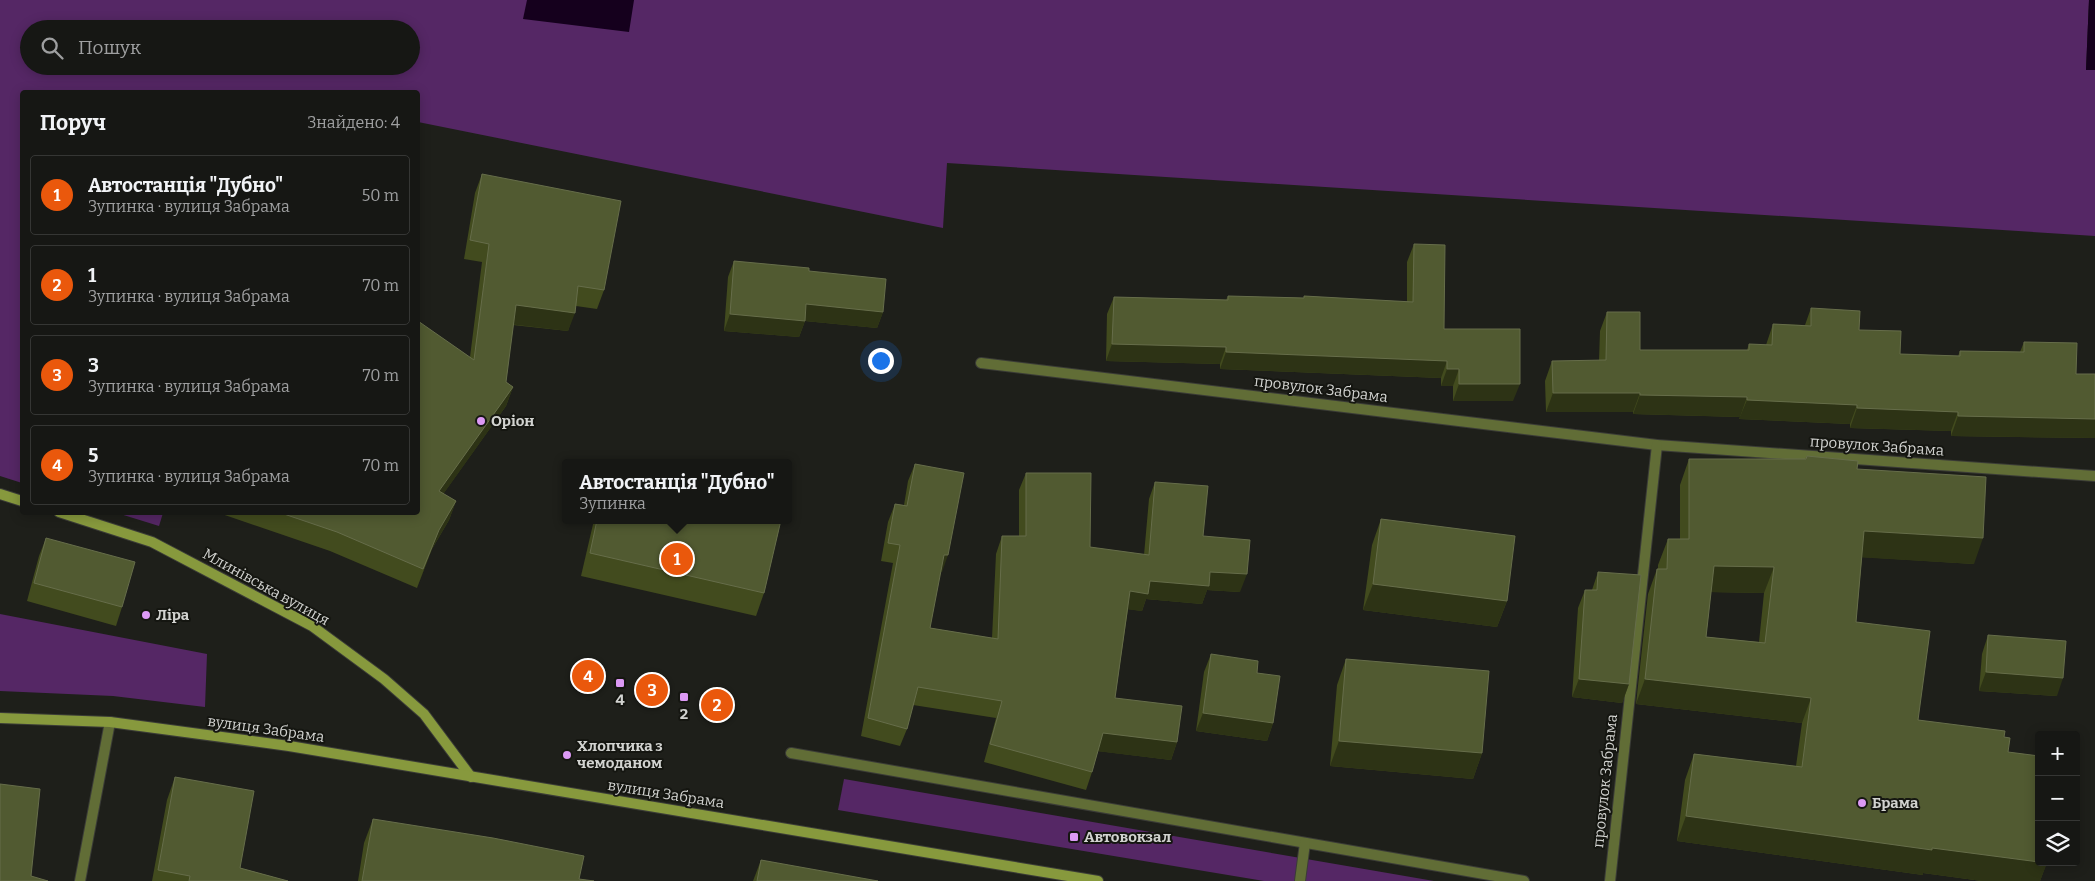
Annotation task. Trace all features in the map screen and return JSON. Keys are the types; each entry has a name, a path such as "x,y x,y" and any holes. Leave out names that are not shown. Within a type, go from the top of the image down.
{"main road":[{"path":"0,494 20,500"},
{"name":"Млинівська вулиця","path":"68,515 152,542 312,626 384,679 424,714 471,777"},
{"name":"вулиця Забрама","path":"0,718 110,722 289,746 1098,881"}],"street":[{"name":"провулок Забрама","path":"981,363 1657,445 2095,476"},
{"name":"провулок Забрама","path":"1610,881 1657,445"},
{"path":"80,881 110,722"},
{"path":"791,754 1524,881"},
{"path":"1300,881 1305,843"}],"shaded area":[{"path":"0,0 2089,0 2086,70 2095,70 2095,236 947,163 943,228 420,122 420,90 20,90 20,482 0,476"},
{"path":"527,0 634,0 629,32 523,19"},
{"path":"2089,0 2095,0 2095,70 2086,70"},
{"path":"123,515 162,515 159,526"},
{"path":"0,614 207,654 205,707 113,696 0,691"},
{"path":"844,779 1434,881 1264,881 838,810"}],"building":[{"path":"482,174 621,201 604,290 578,286 575,313 516,305 506,382 513,387 439,491 456,501 439,530 423,569 337,532 287,515 420,515 420,322 474,360 489,244 470,240"},
{"path":"1414,244 1445,245 1444,329 1520,329 1520,384 1459,384 1459,369 1447,369 1447,361 1226,352 1226,347 1112,344 1114,297 1228,300 1228,296 1304,298 1304,296 1413,302"},
{"path":"734,261 809,268 809,271 886,279 883,312 806,304 805,321 730,314"},
{"path":"1811,308 1860,311 1859,330 1901,331 1900,354 1960,356 1960,351 2024,352 2024,342 2077,343 2076,374 2095,374 2095,419 1958,416 1958,412 1857,408 1857,405 1747,400 1747,397 1640,395 1640,393 1553,393 1552,361 1606,360 1607,312 1640,312 1640,350 1749,350 1749,344 1772,345 1773,324 1811,326"},
{"path":"1807,456 1858,461 1857,469 1986,477 1983,538 1864,531 1856,622 1930,631 1918,720 2005,731 2004,737 2010,738 2008,752 2035,755 2035,861 1932,848 1932,850 1686,816 1694,754 1802,767 1811,698 1645,679 1657,569 1667,569 1668,539 1689,539 1689,459 1806,459","holes":["1714,566 1774,567 1765,643 1706,637"]},
{"path":"915,464 964,473 948,555 944,555 930,628 998,639 1002,536 1026,536 1026,473 1091,473 1090,547 1149,555 1155,482 1208,486 1203,536 1250,540 1247,574 1210,572 1209,586 1150,581 1148,594 1130,591 1115,698 1182,706 1177,742 1103,733 1092,772 990,744 1002,701 918,687 907,729 868,718 900,545 888,543 895,504 907,506"},
{"path":"1381,519 1515,536 1507,601 1373,584"},
{"path":"596,524 780,524 764,593 590,553"},
{"path":"46,538 135,562 122,607 34,583"},
{"path":"1598,572 1641,575 1629,684 1579,679 1585,590 1597,590"},
{"path":"1988,635 2066,641 2063,678 1986,672"},
{"path":"1211,654 1258,661 1257,673 1280,676 1273,723 1203,713"},
{"path":"1346,659 1489,671 1482,753 1339,741"},
{"path":"175,777 254,791 240,868 288,881 189,881 190,876 158,870"},
{"path":"0,784 40,789 31,876 48,881 0,881"},
{"path":"373,819 493,838 584,856 579,879 594,881 362,881"},
{"path":"761,860 878,881 757,881"}],"place":[{"name":"Оріон","path":"481,421"},
{"name":"Автостанція \"Дубно\"","path":"677,559"},
{"name":"Ліра","path":"146,615"},
{"name":"5","path":"588,676"},
{"name":"4","path":"620,683"},
{"name":"3","path":"652,690"},
{"name":"2","path":"684,697"},
{"name":"1","path":"717,705"},
{"name":"Хлопчика з чемоданом","path":"567,755"},
{"name":"Брама","path":"1862,803"},
{"name":"Автовокзал","path":"1074,837"}]}
